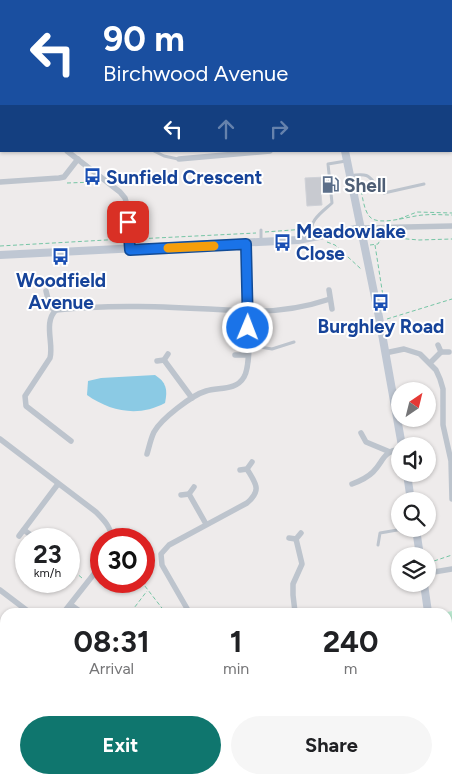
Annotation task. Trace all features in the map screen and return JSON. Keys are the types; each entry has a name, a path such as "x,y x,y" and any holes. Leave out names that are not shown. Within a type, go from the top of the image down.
{"main road":[{"path":"345,152 380,322 398,437"},
{"path":"0,255 261,243 312,238 361,228"},
{"path":"425,592 427,608"}],"street":[{"path":"68,152 120,192 125,198 130,250"},
{"path":"179,159 259,152"},
{"path":"0,182 59,178 64,176 78,159"},
{"path":"361,228 452,226"},
{"path":"146,454 154,431 164,420 192,398 207,391 226,389 239,383 246,372 249,311 246,244"},
{"path":"329,290 332,309"},
{"path":"46,291 50,307 56,310 111,306 269,312 292,309 330,299"},
{"path":"56,310 51,316 49,332 50,358 25,396 24,402 26,406 71,441"},
{"path":"438,345 441,352"},
{"path":"385,353 404,349 412,350 420,354 436,370 443,389 443,425 449,436 452,499"},
{"path":"430,363 441,352 449,352"},
{"path":"157,361 164,360 168,354"},
{"path":"235,355 248,355"},
{"path":"164,360 192,398"},
{"path":"361,434 366,442 374,447 390,452"},
{"path":"0,439 104,520 109,528"},
{"path":"352,484 368,477 375,471 384,456 390,452"},
{"path":"247,470 252,462"},
{"path":"240,470 247,470"},
{"path":"187,608 162,565 161,554 163,550 246,503 253,497 257,491 256,485 247,470"},
{"path":"25,528 58,484"},
{"path":"181,495 189,494 194,487"},
{"path":"189,494 206,524"},
{"path":"294,608 292,595 293,584 302,564 292,538 301,533"},
{"path":"436,572 452,569"},
{"path":"68,608 90,578"},
{"path":"0,590 24,608"},
{"path":"71,605 75,608"}],"lane":[{"path":"156,152 179,159"},
{"path":"312,238 310,229 312,221 332,203 328,164 347,161"},
{"path":"349,176 366,174 384,193 424,184"},
{"path":"259,232 261,243"},
{"path":"248,345 272,349 294,342"},
{"path":"378,545 380,533 391,531"}],"path":[{"path":"59,178 63,183 106,182"},
{"path":"364,201 370,218 382,220 398,219 417,212 452,214"},
{"path":"266,232 306,229"},
{"path":"134,239 259,232"},
{"path":"383,302 375,244 378,244 384,237 419,240 452,239"},
{"path":"0,246 124,239"},
{"path":"324,240 335,246 362,270"},
{"path":"380,322 452,299"},
{"path":"436,560 452,555"},
{"path":"155,566 162,565"},
{"path":"80,576 87,582"},
{"path":"134,608 146,593"},
{"path":"150,593 162,608"}],"water":[{"path":"155,375 164,383 165,403 145,410 125,411 115,409 87,395 88,381 101,378"}],"building":[{"path":"326,177 328,193 321,194 322,205 307,206 305,178"}],"slow traffic":[{"path":"168,248 214,246"}],"place":[{"name":"Sunfield Crescent","path":"92,177"},
{"name":"Shell","path":"330,185"},
{"name":"Meadowlake Close","path":"282,242"},
{"name":"Woodfield Avenue","path":"61,257"},
{"name":"Burghley Road","path":"381,303"}],"route":[{"path":"128,222 130,250 246,244 248,328"}]}
